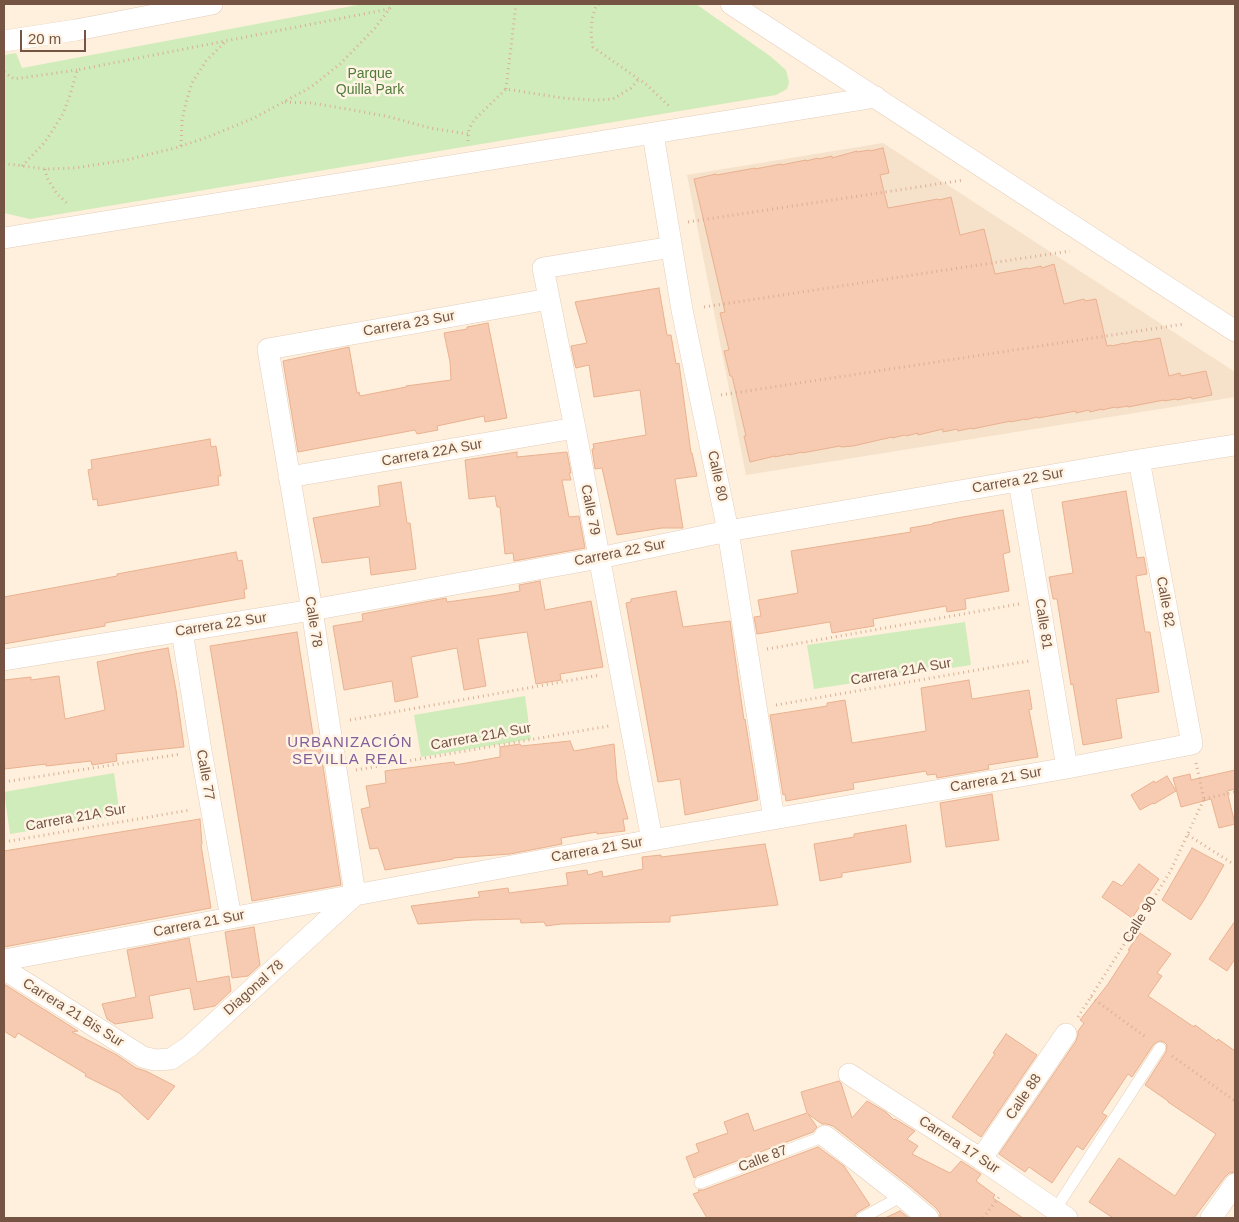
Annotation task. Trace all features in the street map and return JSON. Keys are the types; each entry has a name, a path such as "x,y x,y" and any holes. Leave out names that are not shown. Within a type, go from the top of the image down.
{"street":[{"path":"4,41 76,30 212,4"},
{"path":"731,4 1235,331"},
{"path":"4,238 876,97"},
{"name":"Calle 80","path":"653,134 682,310 728,531 774,819"},
{"name":"Calle 79","path":"652,840 543,268 672,247"},
{"name":"Carrera 23 Sur","path":"268,350 549,300"},
{"name":"Calle 78","path":"268,350 312,610 355,895"},
{"name":"Carrera 22A Sur","path":"289,477 575,428"},
{"name":"Carrera 22 Sur","path":"4,660 312,610 599,558 728,531 1019,480 1235,445"},
{"name":"Calle 82","path":"1139,460 1192,744"},
{"name":"Calle 81","path":"1019,480 1067,768"},
{"name":"Calle 77","path":"182,631 231,918"},
{"name":"Carrera 21 Sur","path":"4,960 652,840 1067,768 1192,744"},
{"name":"Diagonal 78","path":"143,1057 155,1060 170,1059 190,1046 355,895"},
{"name":"Carrera 21 Bis Sur","path":"4,969 143,1057"},
{"name":"Calle 88","path":"981,1159 1066,1034"},
{"name":"Carrera 17 Sur","path":"849,1074 981,1159 1061,1214"},
{"path":"825,1136 928,1218"},
{"path":"1211,1218 1235,1184"}],"lane":[{"path":"1061,1214 1160,1048"},
{"name":"Calle 87","path":"700,1183 825,1136"},
{"path":"862,1218 902,1196"}],"path":[{"path":"4,162 44,169 75,168 126,160 208,137 254,118 311,87 340,64 375,28 393,4"},
{"path":"468,164 468,129 474,120 506,89 516,4"},
{"path":"599,4 596,6 592,19 591,34 593,47 646,85 691,128"},
{"path":"4,72 14,79 76,70 389,9"},
{"path":"181,146 182,121 192,83 206,61 226,41"},
{"path":"22,166 45,142 63,114 76,70"},
{"path":"506,89 562,98 613,99 631,88 638,80"},
{"path":"285,102 312,103 353,110 430,128 468,134"},
{"path":"44,169 47,178 58,194 89,224"},
{"path":"668,225 997,175"},
{"path":"682,310 1070,251"},
{"path":"700,398 1217,318"},
{"path":"747,652 1040,601"},
{"name":"Carrera 21A Sur","path":"756,709 1049,658"},
{"path":"330,723 620,672"},
{"name":"Carrera 21A Sur","path":"336,774 629,722"},
{"path":"1192,744 1204,799 1235,792"},
{"path":"4,782 201,751"},
{"name":"Calle 90","path":"1066,1034 1170,872 1204,799"},
{"name":"Carrera 21A Sur","path":"4,842 211,806"},
{"path":"1188,835 1235,865"}],"shaded area":[{"path":"883,143 1235,372 1235,397 746,475 687,175"}],"green space":[{"name":"Parque Quilla Park","path":"363,4 696,4 770,56 786,70 789,82 787,89 776,95 30,219 4,213 4,55 16,53 22,68"},
{"path":"965,622 971,665 814,689 807,645"},
{"path":"525,696 531,739 421,757 414,715"},
{"path":"114,773 120,816 10,834 4,792"}],"building":[{"path":"883,148 889,173 880,175 888,208 951,197 960,235 984,229 995,274 1041,266 1042,268 1054,264 1064,304 1084,299 1085,301 1096,299 1107,346 1160,338 1169,376 1180,373 1181,376 1206,371 1212,395 1192,399 1191,397 1164,400 1090,412 1089,410 1076,413 1076,411 958,431 957,429 943,432 943,429 918,435 918,433 892,437 853,446 840,446 775,456 750,462 732,376 730,376 724,351 729,350 720,313 725,312 694,179 818,158 832,156 832,158 857,151"},
{"path":"659,288 667,335 671,335 676,364 679,363 691,453 697,476 675,479 683,528 662,528 617,535 602,468 595,469 592,449 594,449 593,444 646,435 640,390 594,397 589,365 576,368 571,346 587,343 575,302"},
{"path":"488,323 507,418 485,422 484,416 437,426 438,430 417,434 415,430 298,452 283,361 349,347 357,393 359,392 360,396 406,386 451,380 450,362 444,333"},
{"path":"210,439 211,447 216,446 221,476 218,476 219,485 98,506 97,499 93,500 88,470 92,469 91,460"},
{"path":"517,452 517,457 567,452 571,480 562,480 569,517 579,516 585,548 514,561 513,553 505,554 500,507 497,507 495,496 469,499 465,460"},
{"path":"401,482 407,523 410,523 416,569 371,575 369,557 322,563 313,518 380,506 378,486"},
{"path":"1126,491 1137,558 1144,557 1147,574 1136,576 1145,632 1150,632 1159,692 1116,699 1122,738 1083,745 1057,599 1053,599 1049,577 1073,573 1062,502"},
{"path":"1003,510 1010,552 1003,554 1009,591 965,599 966,609 947,612 946,606 873,619 874,626 832,633 830,622 757,634 754,617 761,616 758,600 798,593 791,551 911,532 910,528"},
{"path":"236,552 238,561 242,560 247,589 244,589 245,598 105,623 105,626 4,644 4,597"},
{"path":"540,581 545,610 591,601 603,667 560,674 561,680 536,684 527,632 478,639 486,686 464,690 457,648 411,657 418,697 395,702 392,681 344,690 333,626 363,621 362,614 446,598 447,602 520,591 519,585"},
{"path":"676,591 683,627 730,621 758,800 685,815 680,779 658,782 626,603 631,602 631,599"},
{"path":"297,632 314,741 319,740 341,885 252,901 210,646"},
{"path":"168,648 184,747 116,754 117,761 92,765 91,761 5,769 4,680 31,677 31,680 59,676 65,719 105,710 97,662"},
{"path":"969,680 972,699 1029,690 1032,709 1029,710 1038,757 988,765 989,769 937,778 936,774 927,775 926,771 853,783 854,789 786,801 785,794 783,795 770,715 827,706 827,703 845,700 852,743 926,731 921,688"},
{"path":"570,741 574,751 614,744 617,780 628,819 623,819 625,831 597,834 597,832 561,838 562,844 510,854 453,858 385,870 378,848 370,849 361,809 370,807 366,786 386,783 385,771 454,762 455,765 500,757 500,747"},
{"path":"1235,770 1235,789 1227,791 1235,824 1219,828 1211,799 1181,807 1173,778 1190,774 1191,780"},
{"path":"1167,776 1176,791 1140,810 1131,795 1154,781 1155,783"},
{"path":"992,794 999,840 946,847 940,803"},
{"path":"200,819 201,845 211,908 4,947 4,851"},
{"path":"906,825 911,862 842,873 842,877 820,881 814,844 854,837 854,834"},
{"path":"765,844 778,905 670,916 670,922 561,924 546,926 544,922 521,923 520,919 418,924 411,906 480,897 478,892 508,888 509,893 568,885 566,873 587,870 588,875 602,871 603,877 643,869 642,857 661,855 661,857"},
{"path":"1192,848 1224,865 1191,920 1162,900"},
{"path":"1139,864 1159,879 1132,918 1102,897 1113,881 1122,886"},
{"path":"1235,921 1235,959 1227,971 1209,959"},
{"path":"254,927 260,965 248,976 232,978 225,932"},
{"path":"1140,933 1171,954 1157,973 1162,976 1148,996 1194,1027 1195,1025 1235,1051 1235,1172 1229,1173 1225,1177 1194,1218 1113,1218 1089,1202 1119,1158 1175,1196 1216,1134 1145,1085 1166,1052 1167,1045 1164,1042 1160,1041 1154,1044 1132,1077 1128,1074 1102,1113 1107,1116 1083,1150 1077,1146 1052,1183 1029,1167 1025,1172 999,1154 1076,1041 1078,1031 1084,1023 1080,1020 1108,984"},
{"path":"189,938 197,982 229,976 231,991 215,1006 194,1010 190,988 149,996 153,1018 115,1024 107,1019 102,1004 136,997 127,950"},
{"path":"4,984 78,1031 72,1032 117,1055 136,1068 175,1086 148,1120 119,1093 85,1076 86,1074 18,1033 15,1038 4,1031"},
{"path":"1006,1034 1037,1055 981,1137 952,1117 995,1054 993,1053"},
{"path":"839,1081 852,1118 867,1101 886,1112 894,1120 915,1131 907,1139 918,1146 912,1154 950,1173 961,1161 981,1174 976,1181 995,1195 993,1198 1023,1218 940,1218 940,1213 936,1208 910,1186 833,1126 822,1124 808,1114 817,1127 813,1132 694,1178 686,1157 699,1152 696,1144 728,1133 724,1122 748,1113 754,1131 807,1113 801,1092"},
{"path":"818,1147 844,1166 870,1205 858,1212 855,1218 707,1218 693,1194 699,1192 698,1190 703,1190"},
{"path":"900,1211 909,1218 885,1218"}],"district":[{"name":"URBANIZACIÓN SEVILLA REAL","path":"350,752"}]}
